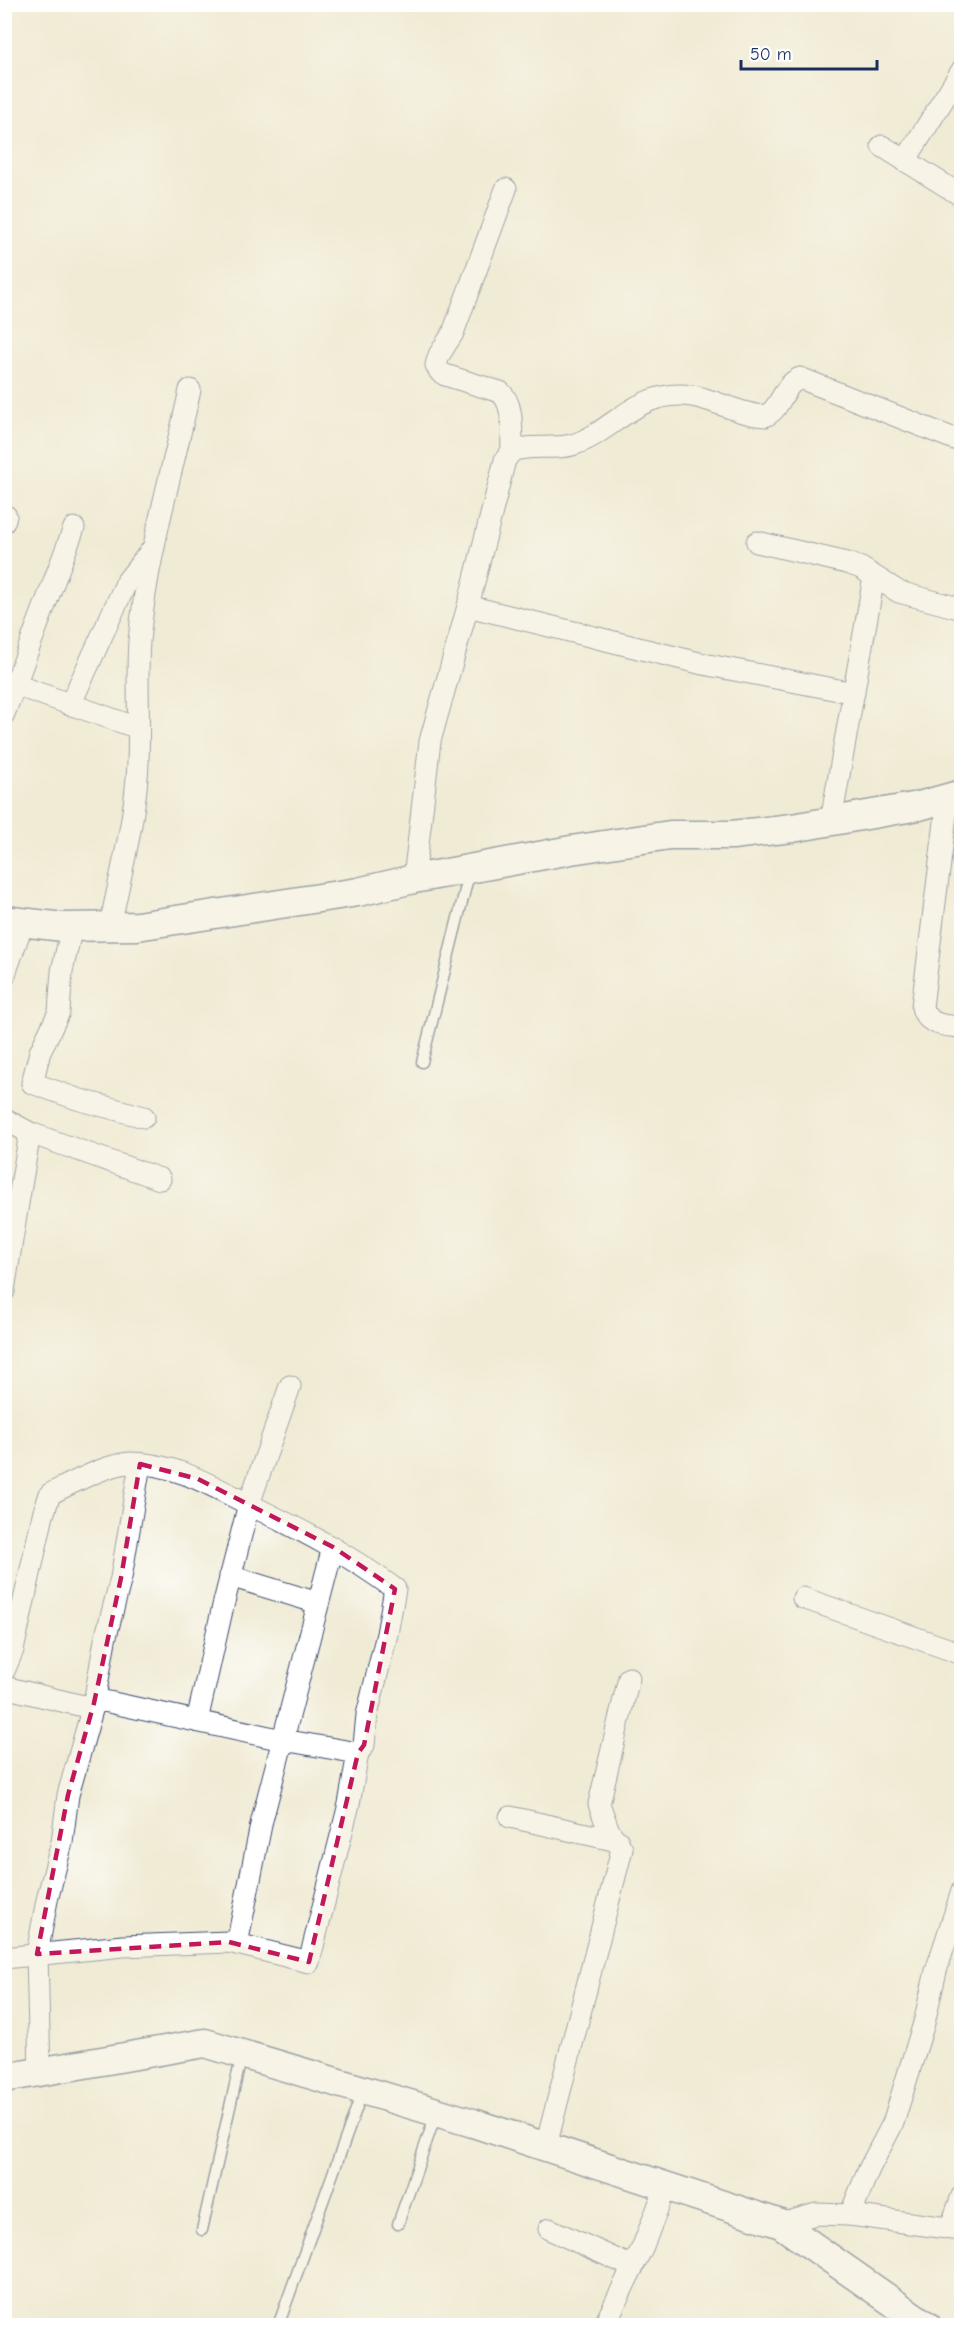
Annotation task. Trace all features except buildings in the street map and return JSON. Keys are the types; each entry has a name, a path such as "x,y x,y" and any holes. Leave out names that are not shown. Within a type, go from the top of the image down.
{"street":[{"path":"905,161 962,70"},
{"path":"882,146 962,196"},
{"path":"414,879 430,741 468,606 505,460 512,451 509,408 504,396 500,392 445,375 436,365 439,355 453,333 506,189"},
{"path":"512,451 571,445 590,436 629,410 664,397 680,395 698,398 765,416 774,411 789,385 800,378 805,378 962,442"},
{"path":"110,926 135,800 140,640 155,546 190,390"},
{"path":"4,714 10,682 74,528"},
{"path":"757,542 847,563 861,568 899,592 962,609"},
{"path":"70,705 128,581 155,546"},
{"path":"831,821 874,577"},
{"path":"468,606 703,664 854,693"},
{"path":"10,682 138,728"},
{"path":"4,978 14,921 72,927 137,926 358,891 570,850 670,835 732,835 919,806 955,796 922,1007 924,1014 937,1024 962,1027"},
{"path":"72,927 62,971 59,1012 40,1052 32,1083 77,1099 144,1117"},
{"path":"4,1119 30,1132 160,1179"},
{"path":"4,1291 30,1132"},
{"path":"197,1721 249,1504 290,1386"},
{"path":"4,1671 13,1650 38,1536 50,1494 98,1471 130,1462 166,1468 198,1479 333,1547 394,1589 387,1634 367,1715 364,1745 358,1753 349,1804 309,1962 237,1944 169,1943 4,1958"},
{"path":"40,2073 37,1954 47,1900 62,1842 68,1795 94,1703 105,1640 130,1534 140,1464"},
{"path":"237,1944 262,1820 333,1547"},
{"path":"230,1576 318,1603"},
{"path":"803,1598 962,1654"},
{"path":"546,2146 622,1849 609,1831 599,1804 629,1678"},
{"path":"4,1687 83,1706 104,1701 284,1740 358,1753"},
{"path":"510,1816 618,1841"},
{"path":"850,2215 869,2169 893,2123 924,2023 936,1971 962,1891"},
{"path":"4,2078 205,2043 546,2146 781,2224 927,2325"},
{"path":"604,2325 643,2246 666,2186"},
{"path":"781,2224 816,2214 850,2215 956,2229 962,2196"},
{"path":"549,2229 633,2267"}],"lane":[{"path":"423,1062 470,868"},
{"path":"202,2230 242,2054"},
{"path":"278,2325 363,2090"},
{"path":"398,2224 436,2112"}],"highlighted area":[{"path":"140,1464 198,1479 333,1547 395,1589 364,1745 358,1753 309,1962 229,1942 37,1954 68,1795 94,1703 121,1578"}]}
